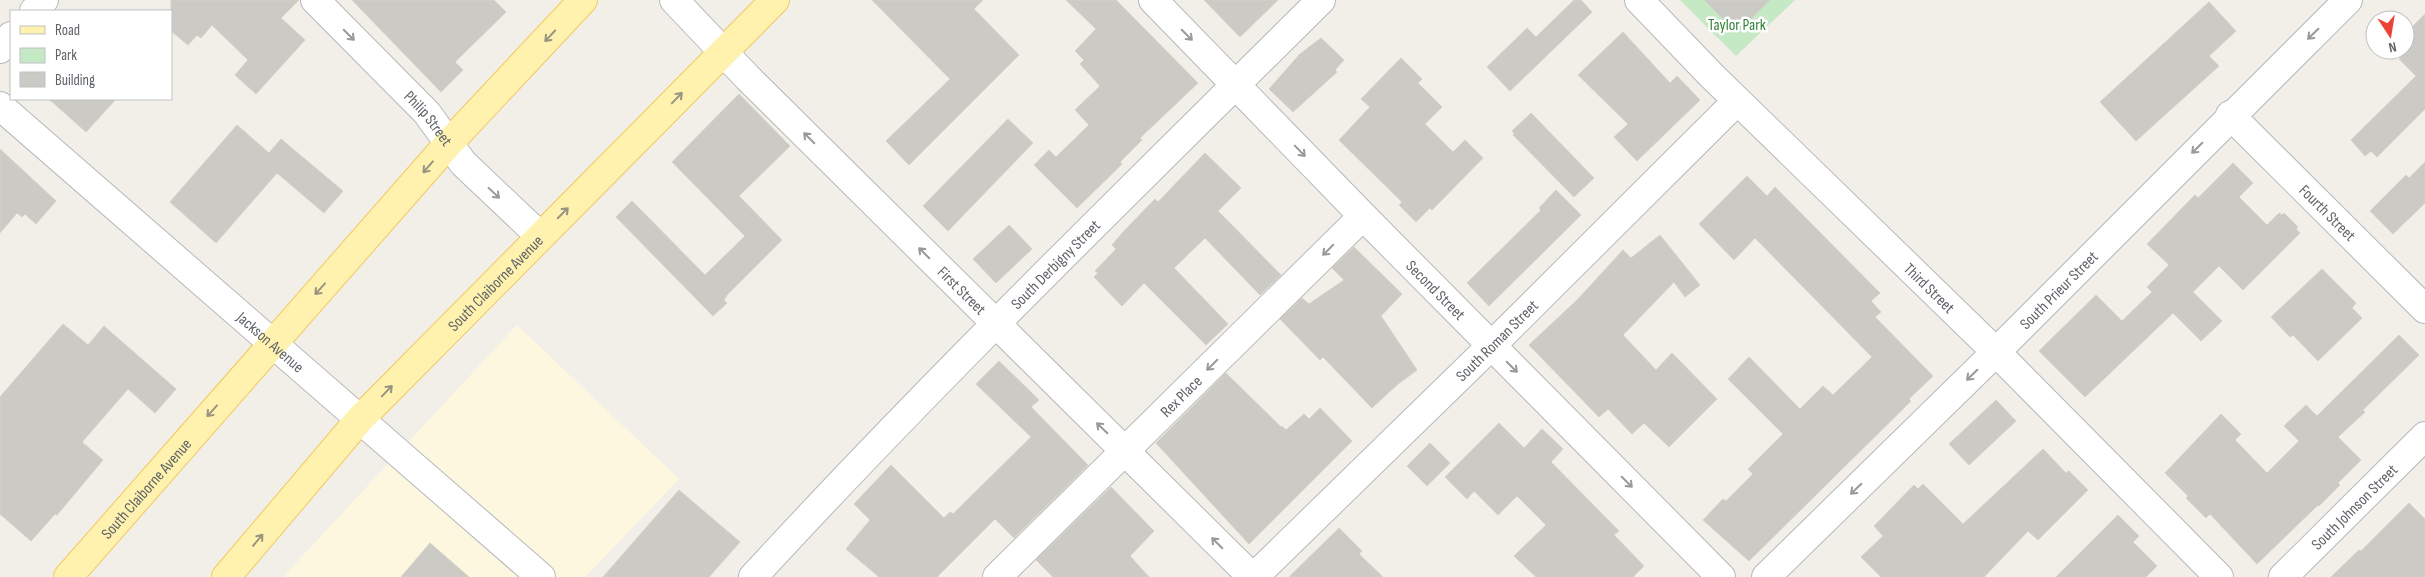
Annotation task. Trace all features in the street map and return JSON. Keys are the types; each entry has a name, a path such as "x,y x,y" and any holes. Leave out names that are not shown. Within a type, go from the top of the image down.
{"main road":[{"name":"South Claiborne Avenue","path":"68,577 449,143 584,0"},
{"name":"South Claiborne Avenue","path":"226,577 360,419 775,0"}],"street":[{"path":"35,10 44,0"},
{"name":"Philip Street","path":"315,0 429,115 463,163 540,236"},
{"name":"First Street","path":"674,0 722,52 1253,577"},
{"name":"Second Street","path":"1153,0 1362,216 1721,577"},
{"name":"South Derbigny Street","path":"753,577 995,324 1320,0"},
{"name":"Third Street","path":"1639,0 1738,101 1996,352 2220,577"},
{"name":"South Prieur Street","path":"1766,577 1996,352 2348,0"},
{"path":"0,49 10,37"},
{"name":"South Roman Street","path":"1253,577 1491,346 1738,101"},
{"name":"Jackson Avenue","path":"0,106 541,577"},
{"name":"Fourth Street","path":"2230,116 2425,308"},
{"name":"Rex Place","path":"997,577 1362,216"},
{"name":"South Johnson Street","path":"2283,577 2425,436"}],"shaded area":[{"path":"517,325 679,479 585,577 283,577"}],"green space":[{"name":"Taylor Park","path":"1680,0 1795,0 1736,56"}],"building":[{"path":"171,0 299,0 281,18 305,40 256,94 235,75 248,60 212,25 201,38 197,35 188,45 172,32"},
{"path":"352,0 494,0 506,12 455,62 463,70 441,92"},
{"path":"872,0 983,0 974,9 1019,55 909,165 886,141 950,79"},
{"path":"1066,0 1116,0 1198,83 1140,138 1142,140 1120,162 1122,164 1077,208 1034,165 1049,150 1056,157 1089,125 1075,110 1100,86 1080,64 1084,60 1075,51 1096,29"},
{"path":"1204,0 1278,0 1240,37"},
{"path":"1574,0 1581,0 1592,12 1510,91 1487,67 1527,28 1536,37"},
{"path":"1704,0 1770,0 1737,33"},
{"path":"2209,2 2236,31 2209,56 2219,66 2136,141 2100,102"},
{"path":"2425,14 2425,109 2377,157 2371,151 2365,156 2351,140 2416,76 2400,60 2415,60 2415,24"},
{"path":"1623,32 1670,83 1677,76 1700,100 1637,161 1614,137 1628,124 1578,75"},
{"path":"1321,38 1344,60 1335,70 1337,72 1293,112 1269,89 1300,54"},
{"path":"1401,58 1422,79 1418,83 1442,107 1425,124 1453,152 1465,140 1483,158 1432,210 1430,208 1416,222 1399,205 1402,202 1339,140 1370,107 1361,99"},
{"path":"739,94 790,146 739,196 782,240 727,295 724,300 727,303 713,316 616,217 632,201 705,275 745,236 672,162"},
{"path":"50,100 115,100 86,132"},
{"path":"1531,113 1594,178 1574,197 1513,135 1512,131"},
{"path":"1008,119 1033,143 948,231 923,206"},
{"path":"237,125 269,153 281,139 343,191 324,213 277,173 216,243 170,202"},
{"path":"0,149 56,201 36,224 25,214 22,217 17,213 0,233"},
{"path":"1205,153 1241,188 1218,211 1281,275 1260,295 1205,238 1174,268 1228,324 1206,345 1144,283 1122,306 1094,277 1098,273 1095,271 1116,249 1112,245 1123,232 1155,199 1158,202"},
{"path":"2425,162 2425,203 2393,234 2370,211 2406,175 2409,178"},
{"path":"2233,163 2253,183 2239,197 2267,225 2279,213 2282,215 2284,213 2298,227 2296,229 2300,233 2243,290 2219,266 2193,292 2222,321 2201,341 2173,313 2085,397 2039,351 2096,295 2122,321 2152,292 2147,287 2169,265 2147,244 2195,195 2198,198"},
{"path":"1747,176 1767,196 1775,187 1880,293 1871,301 1881,312 1875,317 1933,376 1909,399 1911,401 1749,561 1703,520 1723,499 1726,501 1753,474 1748,469 1783,434 1728,379 1749,357 1800,409 1823,386 1833,395 1872,357 1755,238 1734,260 1699,224"},
{"path":"1556,190 1581,215 1489,306 1467,283 1541,210 1539,208"},
{"path":"1009,225 1032,249 996,283 973,259"},
{"path":"1660,235 1700,285 1685,297 1674,282 1623,335 1656,370 1672,353 1717,399 1669,447 1644,423 1632,434 1608,409 1599,417 1529,345 1578,299 1623,250 1631,258"},
{"path":"1354,247 1402,294 1381,316 1417,370 1398,384 1372,408 1323,357 1320,360 1280,319 1302,298 1309,304 1344,280 1332,268"},
{"path":"2322,269 2356,303 2352,308 2362,318 2318,361 2293,335 2290,337 2271,317"},
{"path":"63,324 88,345 104,326 176,389 155,413 128,389 82,442 103,460 57,515 55,514 31,541 0,514 0,397"},
{"path":"2399,335 2419,355 2363,410 2365,412 2338,437 2361,460 2319,506 2257,564 2210,514 2206,518 2186,498 2188,496 2165,473 2221,414 2241,434 2235,440 2267,473 2299,441 2284,426 2306,405 2317,416"},
{"path":"999,361 1039,400 1031,407 1088,465 1014,538 995,519 937,577 879,577 846,549 870,520 854,504 891,465 944,518 950,512 953,514 1031,437 976,384"},
{"path":"1226,373 1286,430 1304,414 1309,419 1320,408 1352,441 1249,544 1156,443"},
{"path":"1996,400 2016,421 1969,465 1949,444"},
{"path":"1499,423 1524,448 1542,429 1563,449 1551,462 1619,531 1614,535 1644,566 1633,577 1536,577 1514,556 1546,525 1517,496 1498,515 1474,491 1467,499 1445,477"},
{"path":"1430,443 1450,463 1427,486 1407,466"},
{"path":"2043,449 2066,473 2069,471 2088,490 2038,540 2028,531 1984,577 1881,577 1861,557 1883,536 1874,526 1914,485 1918,489 1923,484 1963,524"},
{"path":"1111,487 1154,531 1130,556 1149,577 1053,577 1036,560"},
{"path":"679,490 740,542 709,577 603,577"},
{"path":"2409,503 2425,519 2425,577 2331,577 2359,550 2361,551"},
{"path":"2118,515 2139,536 2133,542 2157,566 2146,577 2056,577"},
{"path":"1339,528 1362,551 1359,554 1383,577 1289,577"},
{"path":"430,543 469,577 401,577"}]}
